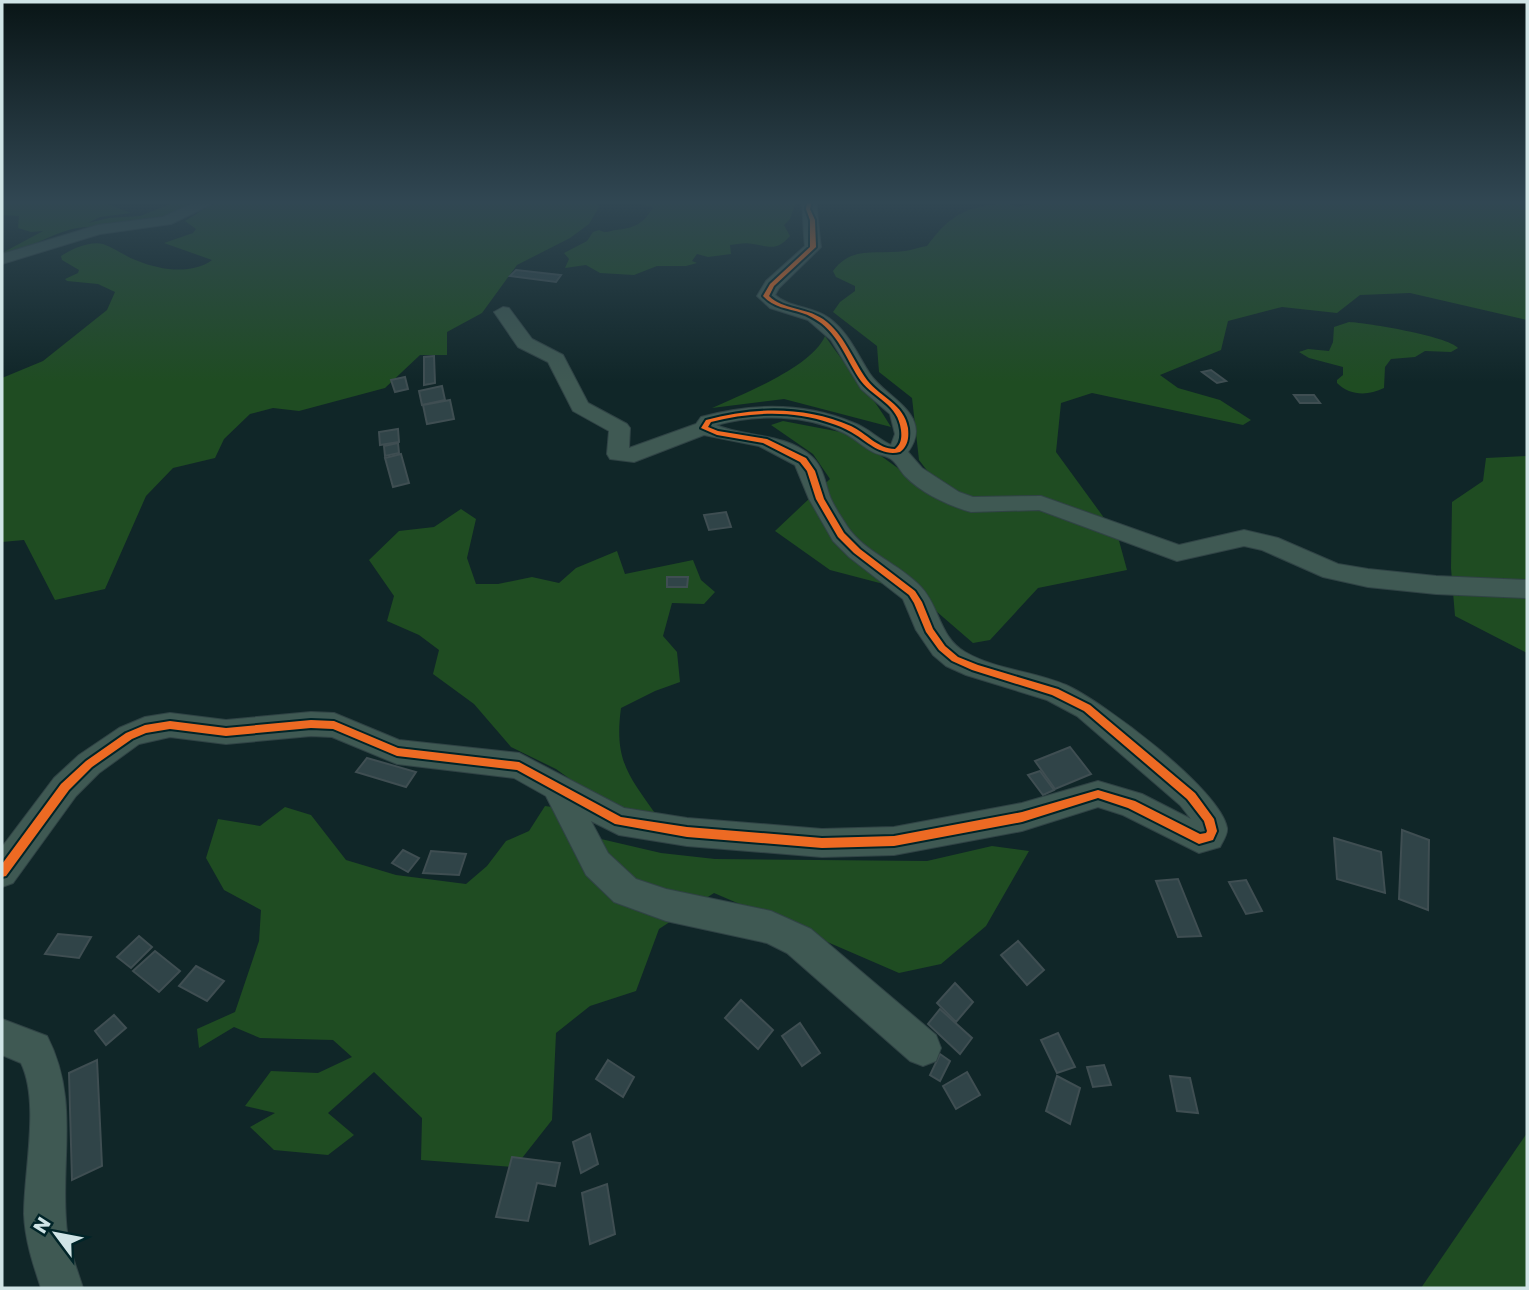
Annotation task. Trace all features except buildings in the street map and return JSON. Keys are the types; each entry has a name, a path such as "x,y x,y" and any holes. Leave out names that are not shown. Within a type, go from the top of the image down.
{"street":[{"path":"798,261 772,285 766,296 780,306 813,315 841,338 863,379 901,415 905,441 896,451"},
{"path":"503,312 525,343 556,359 580,407 620,428 618,454 634,455 704,428 708,421 729,416 793,413 842,425 884,449 896,451 914,473 951,497 971,505 1041,503 1166,550 1186,553 1219,540 1244,538 1275,546 1322,568 1345,574 1426,584 1527,589"},
{"path":"2,872 73,779 111,747 129,736 159,726 226,732 312,724 334,725 397,752 512,764 528,769 601,812 635,825 753,838 822,843 894,841 1022,817 1098,794 1131,804 1199,839 1209,837 1212,831 1209,819 1191,796 1087,708 1055,692 975,668 956,659 942,648 929,630 919,603 912,593 857,551 841,535 820,499 811,471 803,460 765,441 717,433 704,428"},
{"path":"556,786 597,864 626,891 666,905 771,927 799,941 923,1048"},
{"path":"2,1037 34,1049 42,1064 47,1120 45,1215 52,1259 62,1288"}],"green space":[{"path":"64,261 140,261 176,270 204,265 210,261 524,261 517,265 482,313 447,332 447,355 420,355 385,388 299,411 273,408 250,414 224,439 215,458 173,468 146,496 105,589 55,600 24,540 2,542 2,378 43,361 107,310 115,292 98,284 67,281 65,279 79,270"},
{"path":"568,261 697,263 686,266 657,266 634,275 600,273 586,265 565,268"},
{"path":"1527,261 1527,320 1410,293 1360,295 1337,313 1282,307 1228,321 1221,350 1160,375 1178,388 1220,400 1251,420 1243,425 1092,393 1061,403 1056,452 1118,537 1127,570 1038,588 990,640 973,643 914,592 830,570 775,531 830,479 813,454 771,425 783,421 851,434 947,504 968,502 935,481 919,460 912,398 879,372 877,346 833,312 840,302 855,291 855,286 836,277 833,271 840,263"},
{"path":"1349,322 1424,335 1451,343 1458,348 1451,352 1425,351 1415,357 1391,359 1385,367 1384,388 1366,393 1353,392 1337,383 1343,375 1343,367 1309,358 1299,352 1308,349 1329,351 1334,327"},
{"path":"825,336 891,427 784,399 712,408 792,369 818,347"},
{"path":"1527,456 1527,581 1484,578 1527,593 1527,653 1455,616 1451,568 1452,502 1483,481 1486,458"},
{"path":"461,509 476,519 467,558 476,584 498,584 532,577 559,583 576,568 617,551 625,574 693,560 701,580 715,592 704,604 672,603 663,636 677,652 680,682 621,708 620,741 626,766 657,816 602,802 556,769 511,747 474,704 433,674 439,650 419,635 387,621 394,596 369,560 399,531 434,527"},
{"path":"545,806 573,810 601,839 661,853 715,859 927,861 992,846 1029,851 986,926 941,964 899,973 714,893 659,929 636,991 590,1006 556,1033 552,1120 515,1167 421,1160 422,1118 374,1072 328,1113 354,1135 328,1155 274,1150 250,1127 275,1113 245,1106 271,1071 318,1073 352,1057 333,1040 260,1038 234,1027 199,1048 197,1029 235,1012 259,941 261,910 224,890 206,858 218,819 260,826 285,807 311,815 346,860 396,875 466,884 487,866 506,841 529,831"},
{"path":"1527,1133 1527,1288 1421,1288"}],"cycle path":[{"path":"2,872 65,787 89,764 129,736 145,729 170,725 226,732 311,724 334,725 397,752 519,766 619,821 687,832 822,843 894,841 1022,817 1098,794 1131,804 1199,839 1209,837 1212,831 1209,819 1191,796 1087,708 1055,692 975,668 955,659 942,648 929,630 912,593 857,551 841,535 820,499 811,471 803,460 765,441 717,433 704,428 708,421 725,417 779,412 833,422 854,430 885,450 897,451 904,443 905,434 900,414 868,385 843,343 831,329 808,313 783,307 766,296 772,285 798,261"}]}
